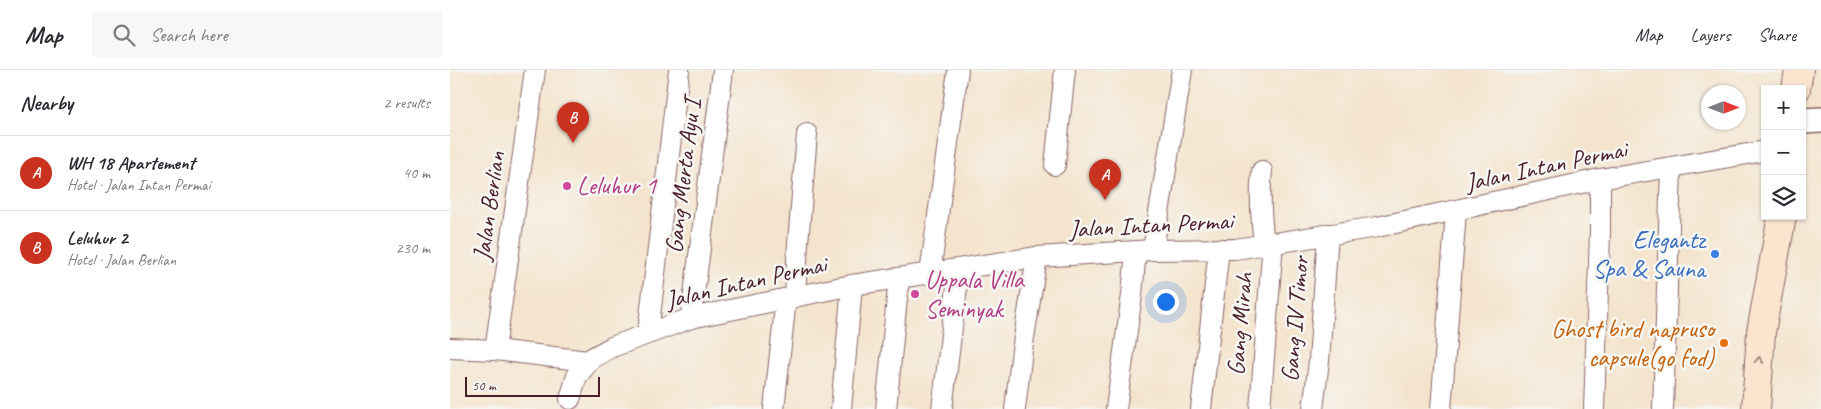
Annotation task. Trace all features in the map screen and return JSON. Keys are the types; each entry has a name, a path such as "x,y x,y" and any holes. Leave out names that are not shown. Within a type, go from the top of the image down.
{"main road":[{"path":"1797,85 1799,70"},
{"path":"1756,409 1761,332 1781,220"}],"street":[{"name":"Jalan Berlian","path":"495,350 534,70"},
{"path":"648,333 679,70"},
{"name":"Gang Merta Ayu I","path":"691,318 723,70"},
{"path":"930,274 958,70"},
{"path":"1055,164 1065,70"},
{"path":"1116,409 1132,295 1145,250 1182,70"},
{"path":"1806,121 1821,120"},
{"path":"774,409 798,242 807,134"},
{"name":"Jalan Intan Permai","path":"570,399 577,376 588,361 612,347 691,318 852,285 1037,257 1145,250 1235,249 1377,227 1600,179 1761,152"},
{"path":"1663,409 1671,168"},
{"name":"Gang Mirah","path":"1260,409 1269,243 1261,218 1262,171"},
{"path":"1594,409 1600,179"},
{"path":"1441,409 1456,211"},
{"name":"Gang IV Timor","path":"1313,409 1319,361 1328,234"},
{"path":"1200,409 1219,249"},
{"path":"1015,409 1022,350 1037,257"},
{"path":"942,409 959,270"},
{"path":"886,409 899,278"},
{"path":"841,409 852,285"},
{"path":"450,348 495,350 588,361"}],"place":[{"name":"Leluhur 2","path":"573,143"},
{"name":"Leluhur 1","path":"567,186"},
{"name":"WH 18 Apartement","path":"1105,200"},
{"name":"Elegantz Spa & Sauna","path":"1715,254"},
{"name":"Uppala Villa Seminyak","path":"915,294"},
{"name":"Ghost bird napruso capsule(go fod)","path":"1724,343"}]}
